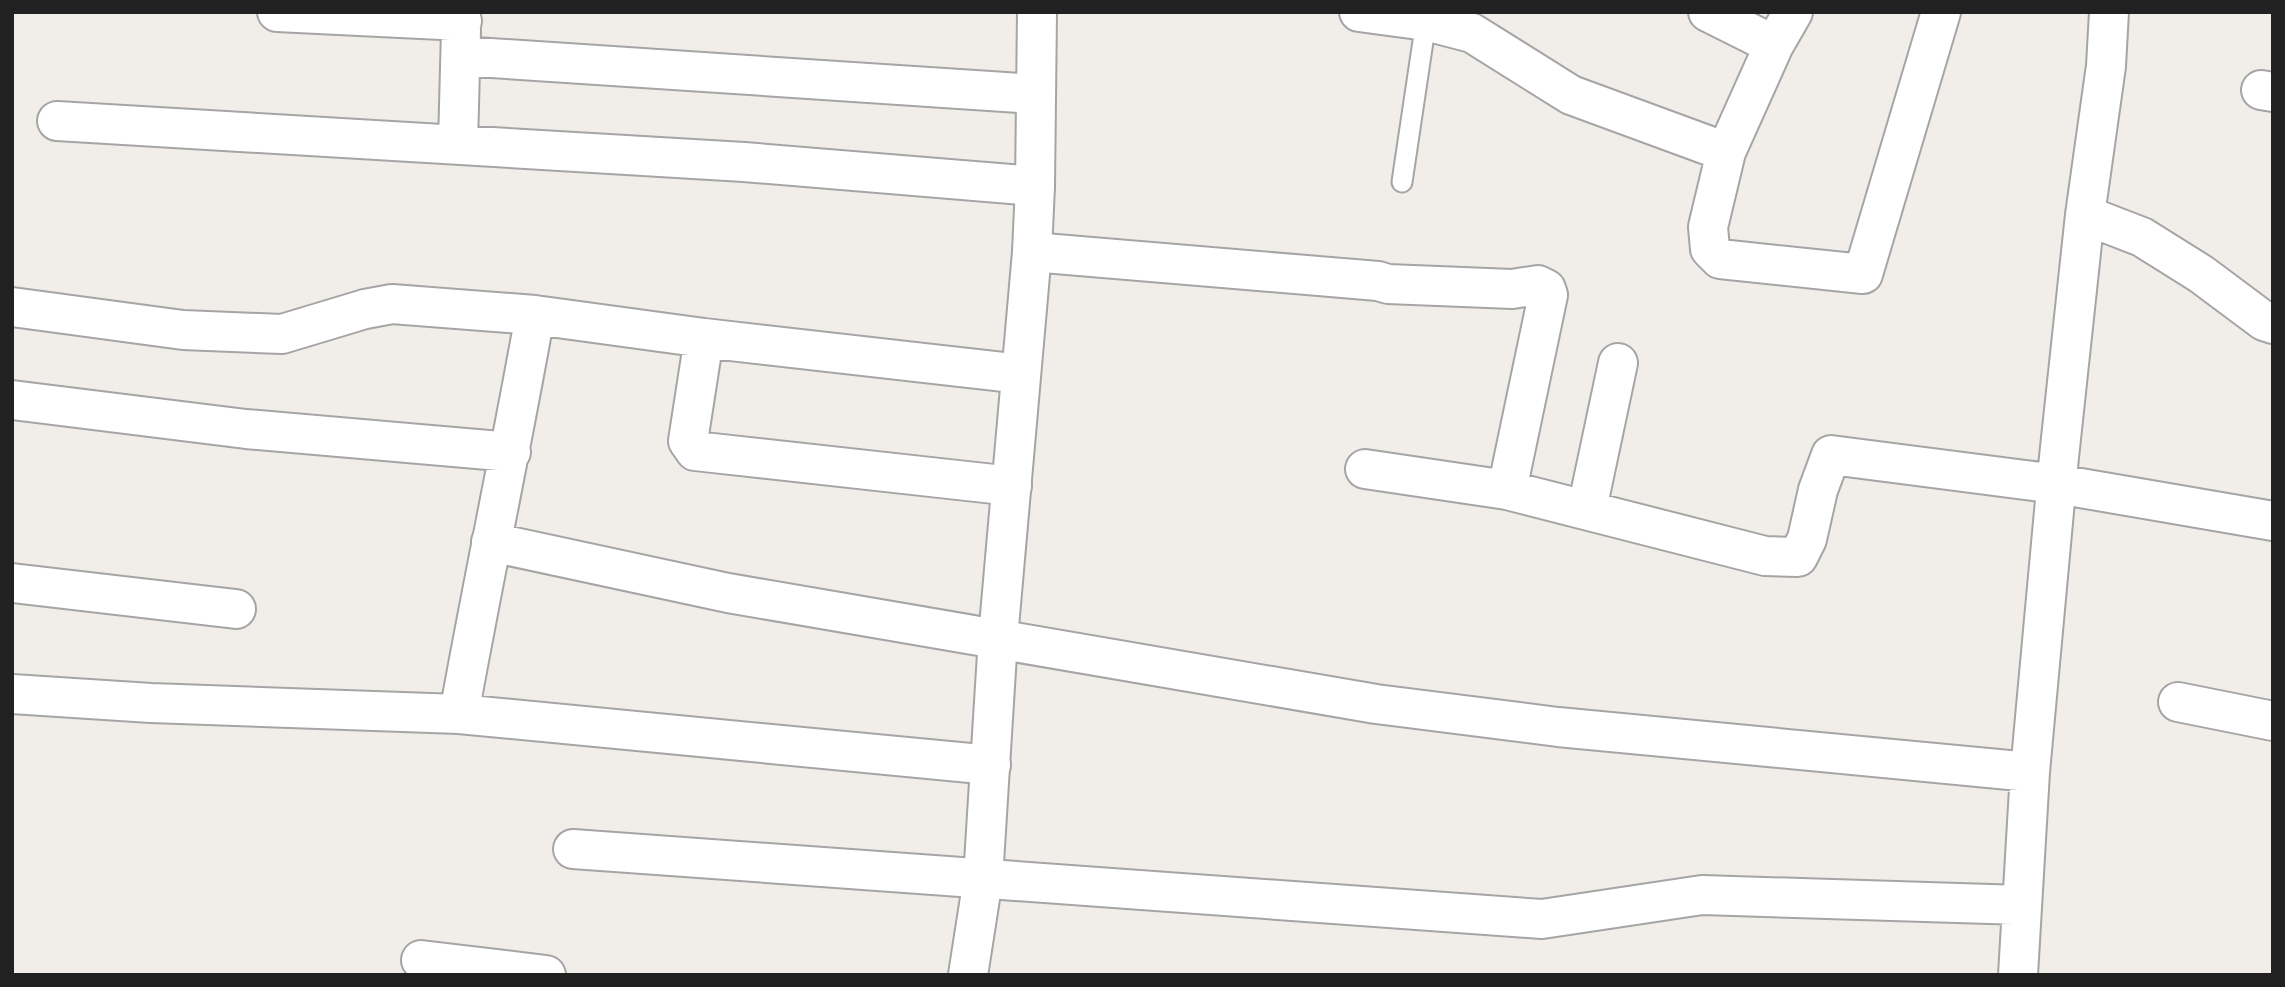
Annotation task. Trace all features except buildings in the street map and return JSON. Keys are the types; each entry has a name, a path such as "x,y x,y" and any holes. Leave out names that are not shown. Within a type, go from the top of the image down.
{"street":[{"path":"278,12 1035,94"},
{"path":"968,975 983,879 998,638 1032,252 1037,12"},
{"path":"1359,12 1426,21 1472,33 1571,95 1726,152"},
{"path":"1708,12 1774,45"},
{"path":"1793,12 1774,45 1726,152 1708,227 1710,249 1720,259 1863,274 1941,12"},
{"path":"2018,975 2031,772 2057,484 2085,215 2106,66 2109,12"},
{"path":"458,144 461,30"},
{"path":"57,121 744,162 1035,186"},
{"path":"2085,215 2142,237 2201,274 2264,321 2273,324"},
{"path":"1032,252 1388,284 1512,289 1538,285 1546,289 1548,295 1507,489"},
{"path":"12,307 183,331 282,334 391,304 535,315 704,338 1021,374"},
{"path":"459,714 535,315"},
{"path":"704,338 688,441 695,451 1012,486"},
{"path":"1587,509 1618,363"},
{"path":"12,400 246,429 511,452"},
{"path":"1365,469 1507,489 1765,556 1797,557 1807,539 1818,490 1830,455 2057,484 2273,521"},
{"path":"491,542 740,595 1377,704 1558,727 2031,772"},
{"path":"12,583 236,609"},
{"path":"12,694 151,703 459,714 990,765"},
{"path":"2178,702 2273,722"},
{"path":"573,849 1542,919 1702,895 2022,905"},
{"path":"421,960 546,975"}],"lane":[{"path":"1402,182 1426,21"}]}
